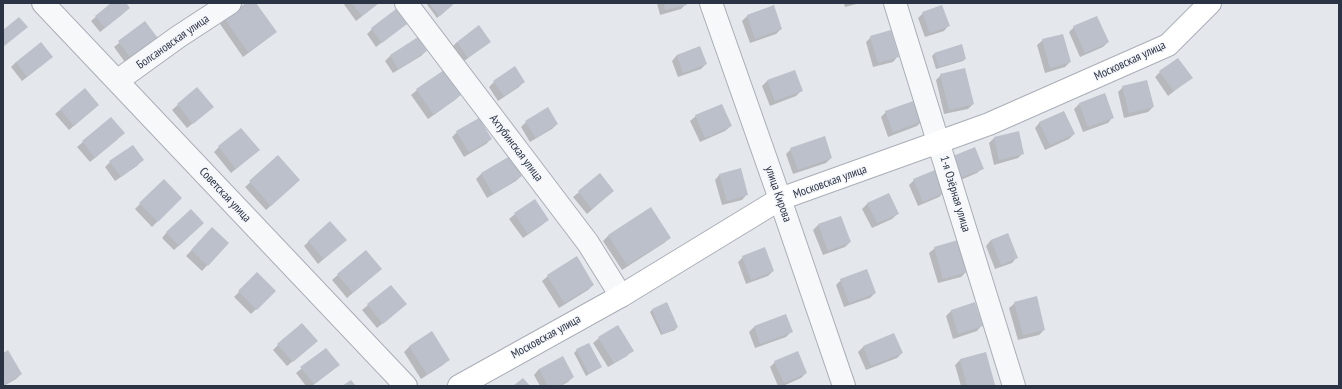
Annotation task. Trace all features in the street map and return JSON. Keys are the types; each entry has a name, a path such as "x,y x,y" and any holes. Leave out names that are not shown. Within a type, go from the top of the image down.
{"street":[{"name":"Советская улица","path":"43,3 406,386"},
{"name":"Болсановская улица","path":"117,81 178,37 230,3"},
{"name":"Ахтубинская улица","path":"406,3 588,243 621,296"},
{"name":"улица Кирова","path":"711,3 844,386"},
{"name":"1-я Озёрная улица","path":"895,3 1014,386"},
{"name":"Московская улица","path":"459,386 621,296 780,199 989,124 1168,44 1210,3"}],"building":[{"path":"111,3 126,3 130,8 105,28 95,16"},
{"path":"246,3 256,3 277,32 248,52 224,18"},
{"path":"352,3 379,3 362,16"},
{"path":"429,3 455,3 440,16"},
{"path":"664,3 687,3 687,5 665,10"},
{"path":"774,5 782,29 755,39 747,15"},
{"path":"942,5 950,26 930,33 922,12"},
{"path":"396,9 407,24 382,43 371,28"},
{"path":"1097,16 1109,42 1085,53 1073,26"},
{"path":"19,17 28,27 3,47 3,30"},
{"path":"145,21 160,41 133,61 118,41"},
{"path":"479,25 491,42 468,58 457,42"},
{"path":"891,30 899,57 878,63 870,36"},
{"path":"1063,34 1071,62 1050,68 1042,39"},
{"path":"418,37 427,51 398,69 390,55"},
{"path":"41,42 53,57 27,77 16,62"},
{"path":"962,44 966,59 939,67 934,53"},
{"path":"700,46 707,64 683,73 677,55"},
{"path":"1178,58 1193,78 1174,91 1159,71"},
{"path":"515,66 525,82 504,96 493,81"},
{"path":"965,68 974,104 949,110 940,74"},
{"path":"444,70 461,95 434,115 416,89"},
{"path":"795,70 803,91 775,101 767,80"},
{"path":"1147,80 1154,107 1129,113 1122,86"},
{"path":"197,87 214,107 193,124 177,104"},
{"path":"85,88 99,105 74,126 60,109"},
{"path":"1105,93 1114,118 1088,127 1079,103"},
{"path":"916,100 923,121 893,132 885,111"},
{"path":"722,104 732,126 705,138 695,115"},
{"path":"548,107 558,124 536,138 525,121"},
{"path":"1064,111 1075,134 1050,145 1039,122"},
{"path":"111,117 125,133 95,158 82,141"},
{"path":"479,118 492,139 469,152 456,131"},
{"path":"241,128 260,150 236,169 218,146"},
{"path":"1019,131 1024,154 999,160 994,137"},
{"path":"825,136 832,158 798,170 790,148"},
{"path":"133,145 144,160 121,177 109,161"},
{"path":"975,147 984,169 961,177 953,156"},
{"path":"278,155 300,180 271,206 249,181"},
{"path":"510,156 522,176 493,194 481,173"},
{"path":"741,168 748,195 727,201 719,174"},
{"path":"935,170 945,192 923,202 913,179"},
{"path":"600,173 614,191 592,209 578,191"},
{"path":"164,179 182,198 158,222 139,203"},
{"path":"889,193 899,214 877,223 867,203"},
{"path":"535,199 549,220 528,234 514,213"},
{"path":"651,207 671,238 627,265 608,235"},
{"path":"191,209 204,223 179,246 166,232"},
{"path":"841,216 851,242 828,251 818,224"},
{"path":"330,221 347,240 324,259 308,241"},
{"path":"212,227 229,243 208,266 191,250"},
{"path":"1008,233 1018,258 1001,265 991,240"},
{"path":"958,240 967,272 943,279 934,247"},
{"path":"765,247 774,271 751,280 742,256"},
{"path":"366,250 382,269 353,293 337,274"},
{"path":"577,256 594,285 564,303 547,275"},
{"path":"867,269 876,293 849,303 840,279"},
{"path":"257,272 276,291 257,310 238,291"},
{"path":"391,285 407,304 383,324 367,304"},
{"path":"1037,296 1045,330 1023,335 1014,302"},
{"path":"667,302 678,327 663,334 652,309"},
{"path":"975,302 983,326 958,334 951,310"},
{"path":"786,314 793,332 760,344 754,326"},
{"path":"302,323 318,341 293,362 277,344"},
{"path":"618,325 634,351 614,363 598,337"},
{"path":"432,331 450,360 427,374 409,346"},
{"path":"894,333 903,353 871,366 863,346"},
{"path":"589,343 602,367 589,374 576,349"},
{"path":"326,348 340,365 314,384 300,367"},
{"path":"8,350 22,374 3,385 3,353"},
{"path":"798,351 807,373 784,383 774,361"},
{"path":"986,352 995,385 967,386 960,359"},
{"path":"563,356 574,377 559,386 548,386 539,369"},
{"path":"523,378 530,386 513,386"},
{"path":"351,380 356,386 342,386"}]}
